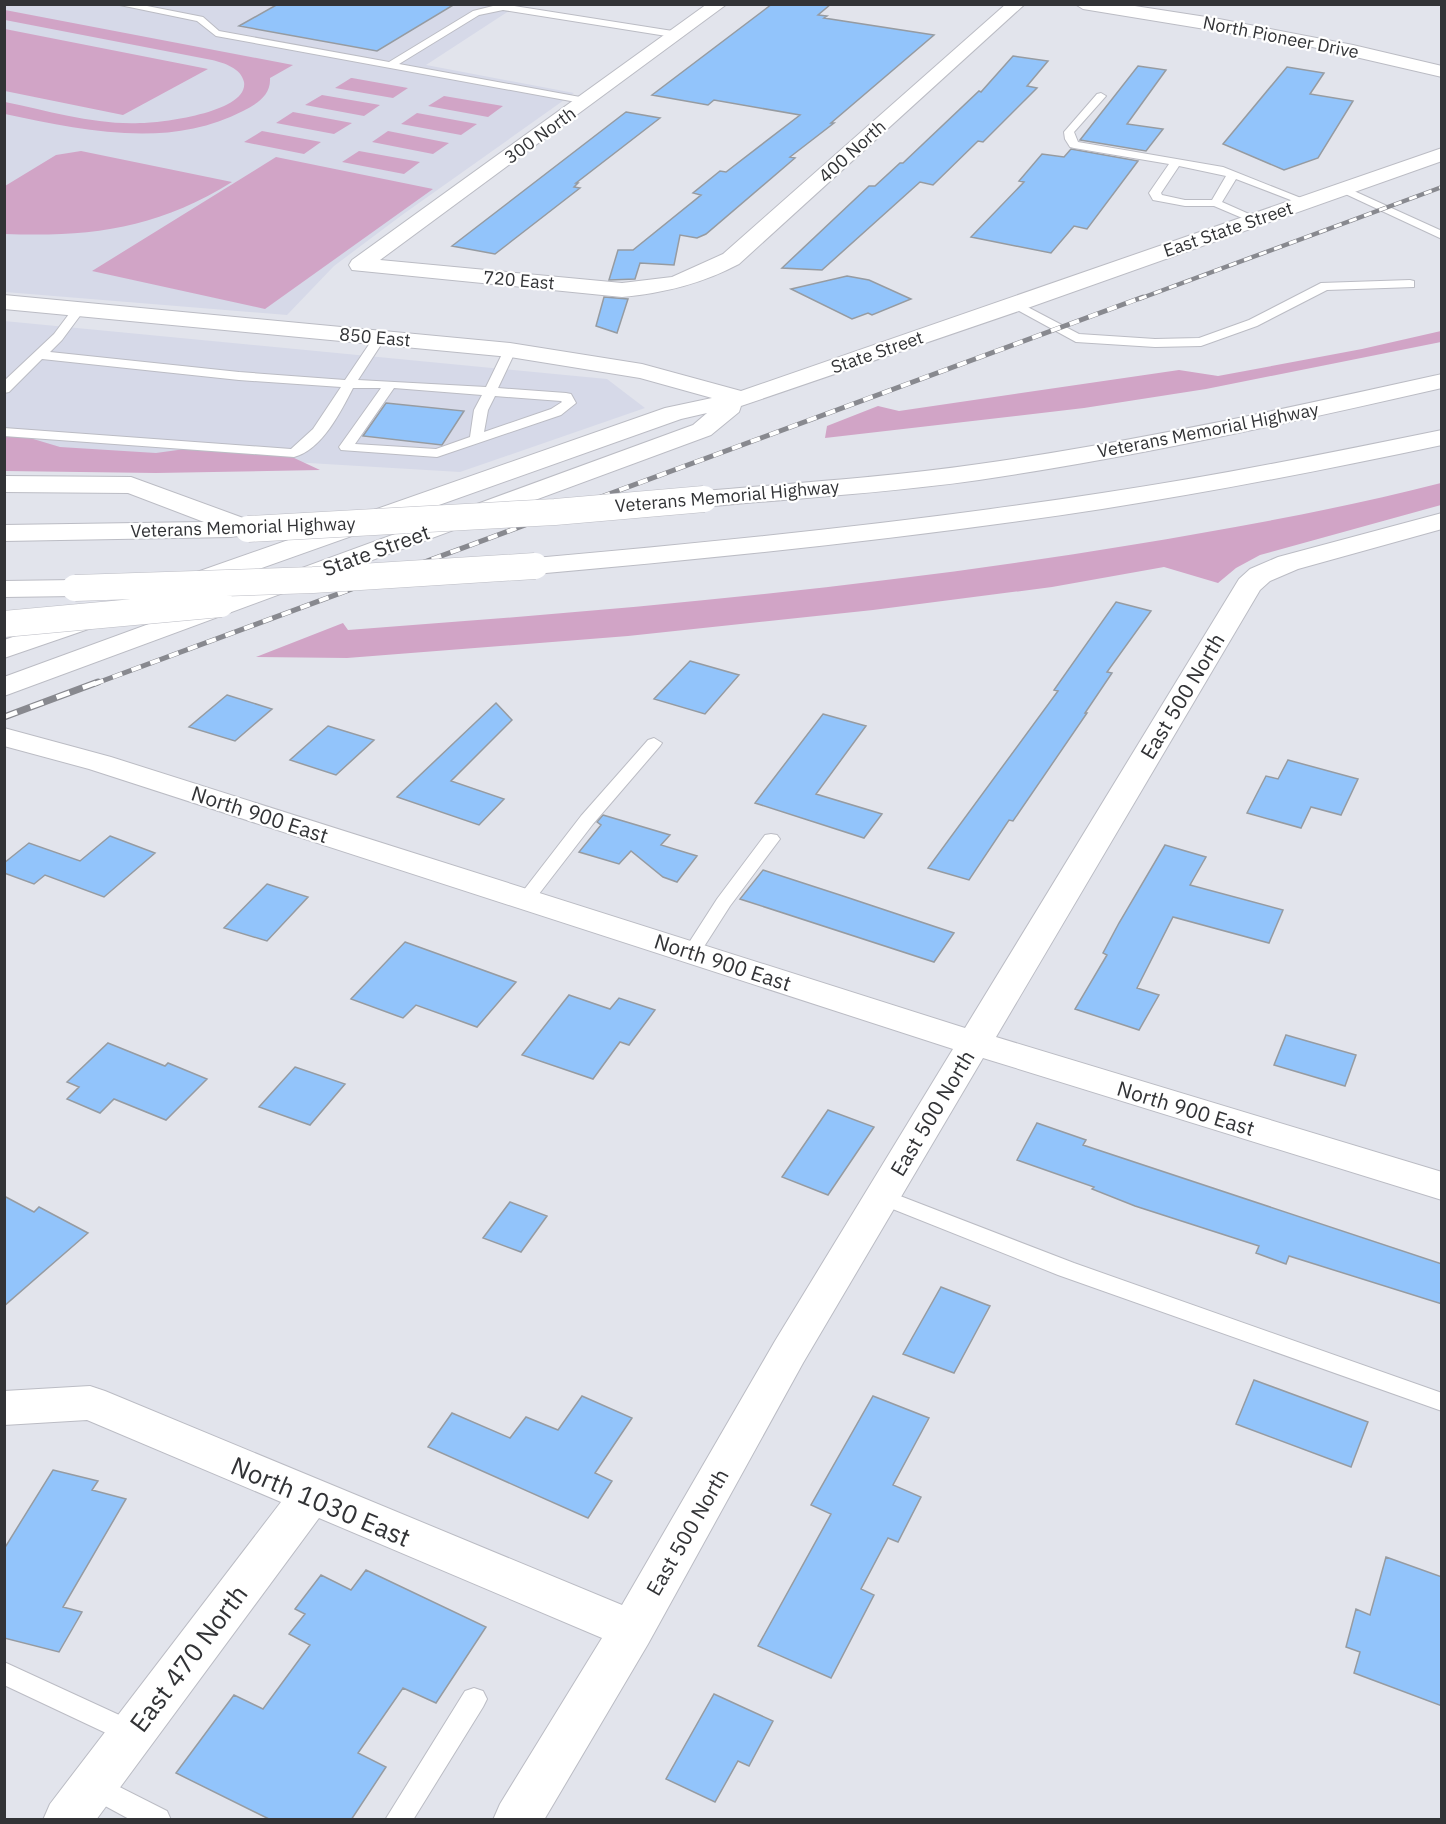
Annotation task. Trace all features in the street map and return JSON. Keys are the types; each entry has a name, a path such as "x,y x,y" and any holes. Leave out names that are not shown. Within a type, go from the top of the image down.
{"main road":[{"name":"300 North","path":"360,265 719,4"},
{"name":"400 North","path":"678,283 714,269 731,259 1017,4"},
{"name":"North Pioneer Drive","path":"1083,4 1235,27 1347,48 1442,72"},
{"name":"East State Street","path":"1014,305 1442,154"},
{"name":"720 East","path":"360,265 622,290 662,287 678,283"},
{"name":"850 East","path":"4,302 510,350 642,371 740,399"},
{"name":"State Street","path":"4,650 674,413 740,399 1014,305"},
{"name":"Veterans Memorial Highway","path":"4,533 248,529 555,512 989,470 1136,445 1340,405 1442,381"},
{"name":"State Street","path":"4,687 702,430 740,399"},
{"path":"4,589 289,581 425,574 720,551 1052,509 1279,471 1442,437"},
{"path":"4,484 131,485 248,529"},
{"name":"East 500 North","path":"517,1820 632,1630 789,1352 1249,585 1260,574 1288,563 1442,521"},
{"path":"4,624 197,607 425,574"},
{"name":"North 900 East","path":"4,737 100,763 974,1043 1442,1186"},
{"name":"North 1030 East","path":"4,1408 90,1403 632,1630"},
{"name":"East 470 North","path":"80,1802 310,1497"}],"lane":[{"path":"119,4 200,19 216,33 587,101"},
{"path":"390,65 476,13 503,7 679,35"},
{"path":"1101,96 1069,132 1074,145 1219,169 1305,202"},
{"path":"1176,162 1155,193 1157,198 1185,203 1216,203 1254,220"},
{"path":"1216,203 1233,174"},
{"path":"1342,189 1442,236"},
{"path":"1014,305 1076,338 1155,343 1201,342 1253,323 1325,286 1410,284"},
{"path":"4,389 58,338 79,309"},
{"path":"4,432 294,453 308,444 340,401 381,338"},
{"path":"476,440 481,410 488,391 510,350"},
{"path":"40,356 238,376 349,384 390,384 566,397 568,403 556,412 437,453 346,447 390,384"},
{"path":"525,899 587,820 654,743"},
{"path":"692,952 723,903 771,839"},
{"path":"882,1197 1066,1269 1442,1402"},
{"path":"4,1673 132,1733"},
{"path":"398,1820 474,1699"},
{"path":"80,1802 158,1820"}],"shaded area":[{"path":"5,5 518,5 426,65 574,93 334,266 287,315 5,292"},
{"path":"5,10 293,65 270,78 266,94 253,105 214,123 185,130 155,133 125,133 64,126 5,114 5,102 89,120 123,123 151,122 183,118 219,108 233,101 242,92 244,82 236,70 217,61 5,20"},
{"path":"5,29 208,69 123,115 5,91"},
{"path":"351,78 408,88 393,98 335,88"},
{"path":"322,95 380,105 364,116 305,105"},
{"path":"444,96 503,106 488,117 428,106"},
{"path":"293,112 352,123 334,134 276,123"},
{"path":"417,113 477,124 461,135 401,124"},
{"path":"262,131 321,142 304,154 244,142"},
{"path":"388,131 449,143 433,154 372,142"},
{"path":"81,151 232,182 177,210 123,227 66,234 5,234 5,186 56,155"},
{"path":"359,151 420,162 404,174 342,162"},
{"path":"276,157 433,189 265,309 92,271"},
{"path":"4,321 607,379 645,408 460,472 5,445"},
{"path":"1441,331 1441,342 1206,389 1084,408 825,438 827,426 878,406 899,411 1179,370 1218,376 1362,349"},
{"path":"4,436 30,438 60,447 156,453 185,449 292,457 320,470 156,473 5,471"},
{"path":"1441,483 1441,505 1260,555 1236,568 1218,583 1164,567 1052,587 873,610 628,636 347,658 256,657 343,623 348,630 545,615 936,574 1209,532 1326,510"}],"building":[{"path":"278,4 455,4 377,51 239,26"},
{"path":"772,4 831,4 818,15 827,16 824,18 934,35 831,123 834,123 790,157 795,158 706,234 697,238 680,235 674,265 640,263 635,279 609,280 618,250 633,250 701,195 693,193 720,171 726,172 800,115 714,100 708,105 652,95"},
{"path":"1013,56 1048,61 1027,86 1037,88 983,142 978,141 933,185 920,182 822,270 782,268 869,186 875,186 900,163 903,163 979,91 981,92"},
{"path":"1138,66 1166,70 1127,124 1163,129 1146,151 1080,140"},
{"path":"1287,67 1324,73 1310,94 1353,101 1318,158 1284,170 1223,144"},
{"path":"626,112 660,118 576,183 578,183 574,187 580,188 495,254 452,246"},
{"path":"1071,149 1138,161 1087,229 1074,226 1051,253 971,237 1024,182 1019,181 1042,154 1064,157"},
{"path":"847,276 869,280 911,299 872,315 868,313 852,319 791,289"},
{"path":"604,297 628,299 617,333 596,326"},
{"path":"386,403 464,411 442,445 363,436"},
{"path":"1116,602 1151,611 1107,672 1112,673 1013,821 1009,820 969,880 928,868 1058,691 1054,690"},
{"path":"690,661 739,675 705,714 654,699"},
{"path":"227,695 272,709 235,741 189,727"},
{"path":"496,703 512,720 451,781 504,799 479,825 397,797"},
{"path":"823,714 866,726 816,794 882,814 864,838 755,803"},
{"path":"328,726 374,740 336,775 290,760"},
{"path":"1288,760 1358,779 1341,815 1311,807 1301,828 1247,813 1266,776 1278,779"},
{"path":"603,815 670,835 661,845 697,856 677,882 663,877 631,851 619,864 579,852 601,825 597,822"},
{"path":"110,836 155,853 104,897 45,875 34,884 4,873 4,863 29,843 80,861"},
{"path":"1165,845 1206,857 1190,885 1283,910 1269,943 1173,917 1137,988 1159,995 1139,1030 1075,1009 1107,955 1103,953 1119,923"},
{"path":"763,870 954,933 934,962 740,899"},
{"path":"267,884 308,897 267,941 224,928"},
{"path":"405,942 516,982 477,1027 416,1005 403,1018 351,999"},
{"path":"569,995 610,1009 619,998 655,1010 629,1045 620,1042 593,1079 522,1055"},
{"path":"1286,1035 1356,1055 1345,1086 1274,1065"},
{"path":"108,1043 165,1066 168,1063 207,1079 166,1120 114,1099 100,1113 67,1099 79,1087 67,1082"},
{"path":"295,1067 345,1084 310,1125 259,1107"},
{"path":"828,1110 874,1127 828,1195 782,1177"},
{"path":"1037,1123 1086,1140 1083,1145 1442,1264 1442,1304 1289,1256 1286,1264 1256,1253 1259,1246 1135,1206 1092,1189 1094,1187 1017,1160"},
{"path":"4,1196 34,1212 39,1207 88,1233 4,1306"},
{"path":"510,1202 547,1216 521,1252 483,1238"},
{"path":"941,1287 990,1306 954,1373 903,1354"},
{"path":"1254,1380 1368,1422 1351,1467 1236,1424"},
{"path":"582,1396 632,1418 595,1473 612,1481 588,1518 428,1447 452,1413 510,1438 526,1417 558,1430"},
{"path":"873,1396 929,1418 893,1485 921,1497 898,1542 888,1538 861,1589 874,1595 831,1678 758,1646 831,1514 811,1505"},
{"path":"53,1470 98,1481 92,1490 126,1499 63,1607 82,1612 59,1652 4,1638 4,1549"},
{"path":"1386,1557 1442,1577 1442,1706 1354,1673 1360,1652 1346,1647 1356,1609 1370,1615"},
{"path":"366,1570 486,1627 436,1703 403,1688 358,1753 386,1767 351,1820 271,1820 176,1773 234,1695 263,1709 310,1645 289,1634 305,1614 295,1609 321,1575 351,1590"},
{"path":"714,1694 773,1721 749,1766 738,1761 715,1802 666,1779"}],"railway":[{"path":"1139,299 1442,187"},
{"path":"94,684 1143,297"},
{"path":"4,717 98,682"}]}
